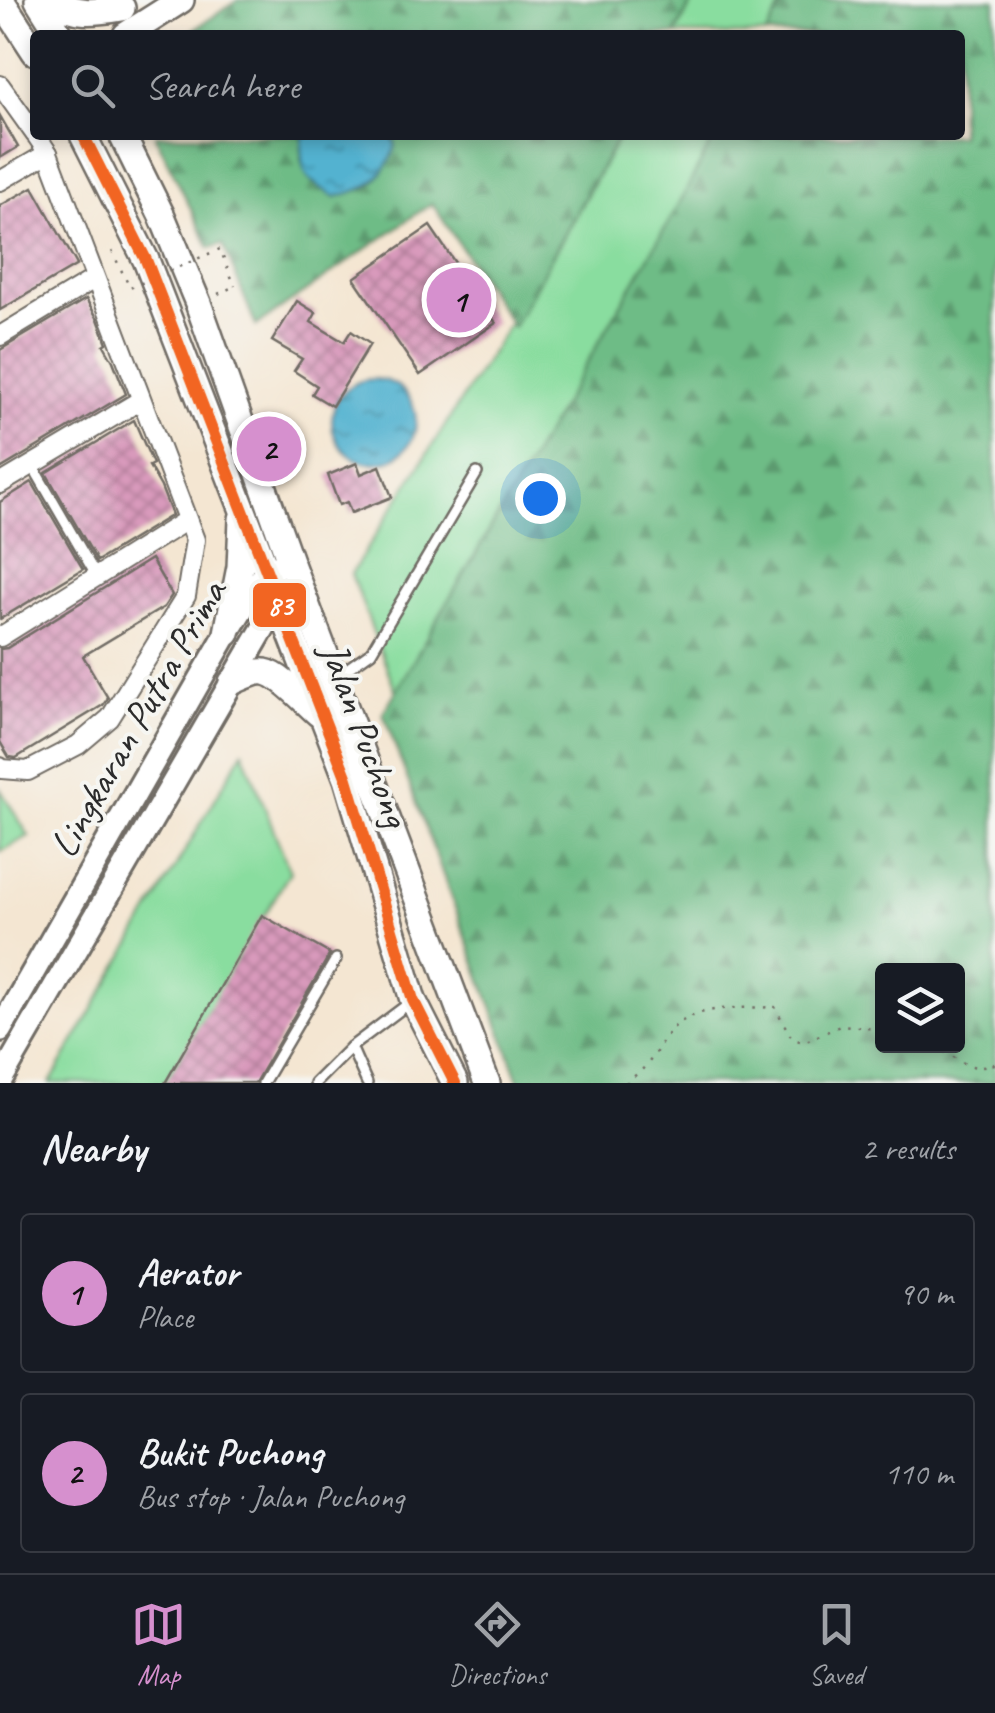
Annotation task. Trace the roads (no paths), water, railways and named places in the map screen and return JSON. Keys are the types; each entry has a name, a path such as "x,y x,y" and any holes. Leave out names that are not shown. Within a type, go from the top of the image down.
{"main road":[{"path":"1,0 30,44"},
{"path":"38,0 57,30"},
{"path":"49,0 87,14 133,20"},
{"path":"96,30 182,0"},
{"name":"Jalan Puchong","path":"86,140 146,260 242,510 278,565"},
{"name":"Jalan Puchong","path":"125,140 198,303 413,1000 455,1083"},
{"path":"227,633 240,567 242,510"},
{"name":"Lingkaran Putra Prima","path":"0,1030 227,633 278,565"},
{"name":"Jalan Puchong","path":"290,595 335,677 487,1083"},
{"name":"Lingkaran Putra Prima","path":"0,1082 232,682 290,595"},
{"path":"232,682 266,672 323,718"}],"street":[{"path":"0,85 30,128"},
{"path":"1,768 28,771 78,745 110,718 186,596 195,540 48,153 39,140"},
{"path":"0,181 48,153"},
{"path":"0,336 94,279"},
{"path":"0,484 141,400"},
{"path":"0,637 187,520"}],"lane":[{"path":"32,464 97,577"},
{"path":"335,677 371,652 477,473"},
{"path":"263,1083 336,959"},
{"path":"315,1083 351,1047 413,1000"},
{"path":"351,1047 368,1083"}],"water":[{"path":"303,140 395,141 394,153 373,182 336,197 310,179 302,158"},
{"path":"374,379 390,382 404,391 413,405 413,437 404,451 390,460 374,463 358,460 344,451 335,437 332,421 335,405 344,391 358,382"}],"place":[{"name":"Aerator","path":"459,300"},
{"name":"Bukit Puchong","path":"269,449"}]}
